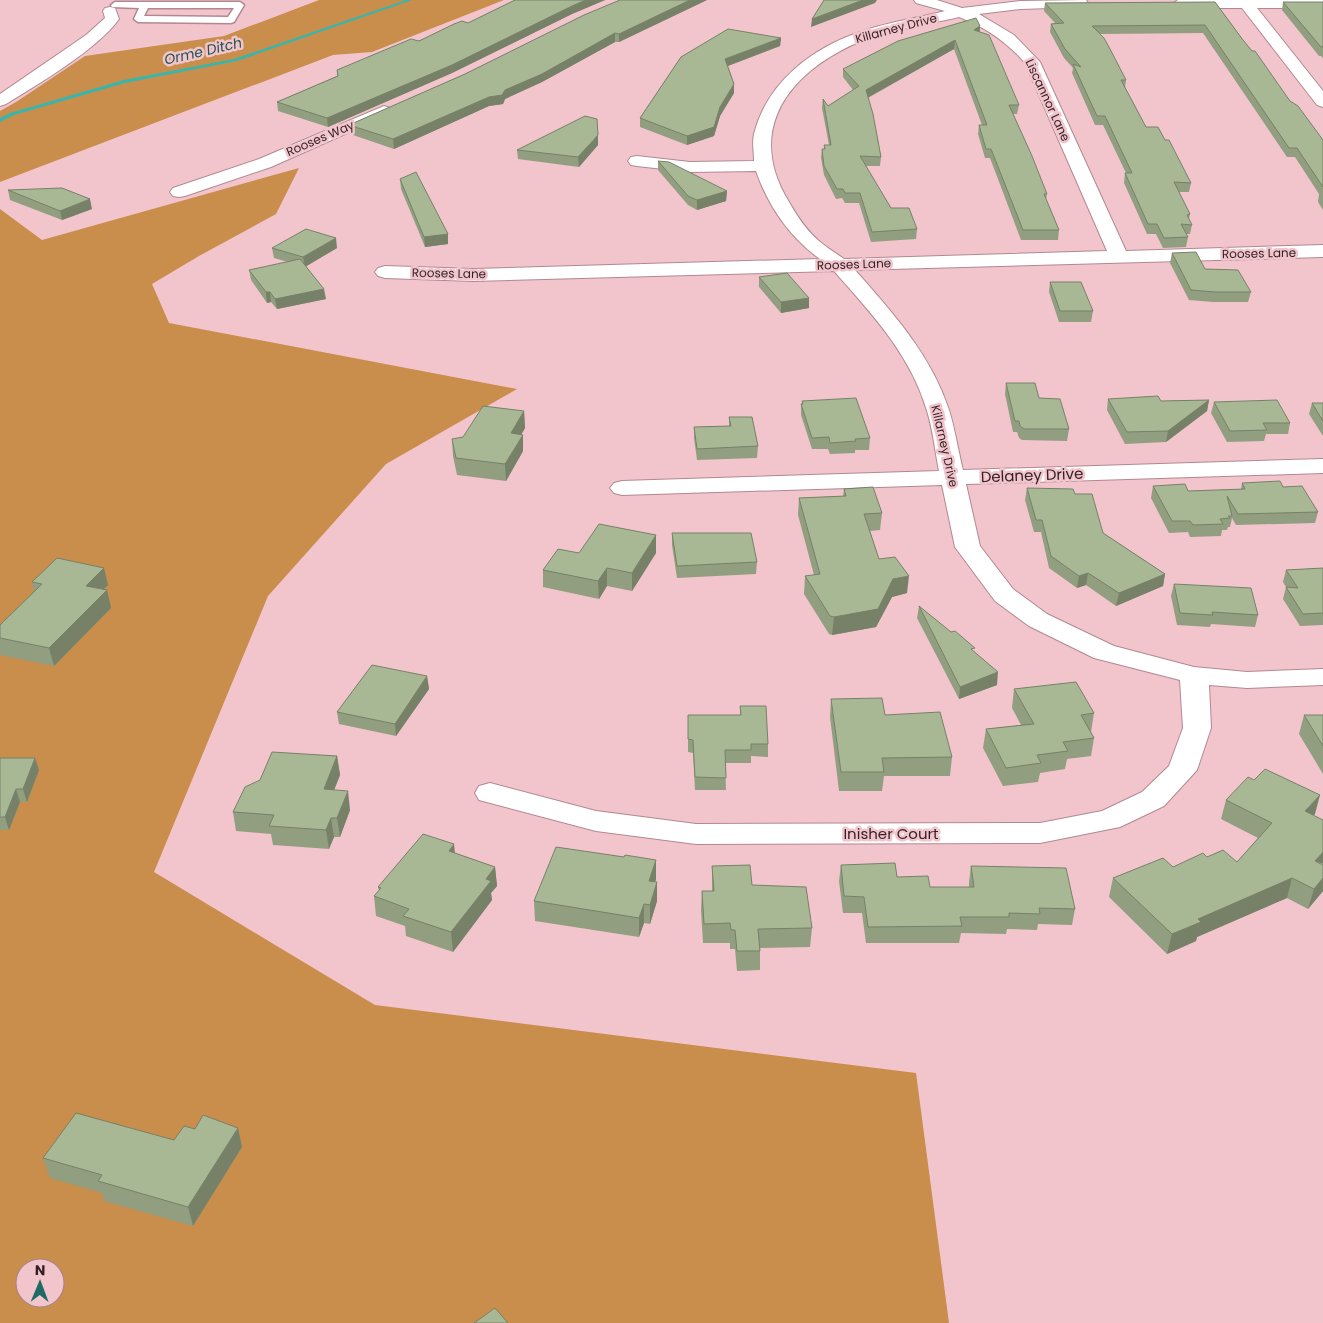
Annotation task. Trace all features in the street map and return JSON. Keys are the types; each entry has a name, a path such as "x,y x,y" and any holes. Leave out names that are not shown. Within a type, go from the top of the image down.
{"street":[{"name":"Liscannor Lane","path":"921,0 960,12 1002,32 1020,46 1032,62 1120,257"},
{"path":"1244,2 1323,102"},
{"path":"1169,4 1244,2 1323,4"},
{"path":"960,12 1021,6 1093,3"},
{"path":"0,102 43,75 84,44 98,36 112,19 115,5"},
{"name":"Killarney Drive","path":"960,12 868,34 838,46 813,61 788,83 771,108 762,136 763,166 771,188 792,223 812,245 840,264 895,328 922,369 938,410 968,547 1004,595 1038,620 1104,652 1194,676 1247,680 1323,677"},
{"name":"Rooses Way","path":"179,192 265,162 397,105"},
{"path":"637,161 690,166 763,166"},
{"name":"Rooses Lane","path":"385,272 474,275 1323,252"},
{"name":"Delaney Drive","path":"622,488 1323,466"},
{"name":"Inisher Court","path":"490,793 596,820 696,834 1040,833 1109,820 1153,799 1182,770 1197,728 1194,676"}],"lane":[{"path":"115,5 145,5 183,5 240,5 231,20 138,19 145,5"}],"shaded area":[{"path":"319,0 504,0 372,52 333,55 0,182 0,111 85,56 224,36"},
{"path":"299,168 276,214 152,284 169,323 517,389 386,464 268,596 154,872 375,1005 916,1073 949,1323 0,1323 0,209 42,240"}],"building":[{"path":"515,0 586,0 452,65 327,118 277,102 338,76 337,70 411,39 419,41 462,21 468,23"},
{"path":"620,0 690,0 619,34 615,33 542,74 505,90 502,95 489,97 393,139 349,125 465,74 584,15"},
{"path":"824,0 863,0 812,19"},
{"path":"1215,2 1243,40 1252,51 1255,51 1290,101 1298,106 1323,140 1323,187 1297,148 1289,148 1205,25 1092,26 1104,38 1110,49 1126,80 1121,80 1146,127 1158,127 1165,140 1169,140 1191,183 1174,182 1190,214 1187,215 1192,225 1181,224 1188,237 1164,238 1157,224 1148,224 1125,173 1132,173 1105,116 1097,116 1073,64 1081,67 1065,49 1051,24 1064,23 1045,3"},
{"path":"1283,2 1323,2 1323,47 1321,47"},
{"path":"976,18 980,26 974,30 989,35 1019,105 1009,105 1032,156 1047,194 1044,194 1059,230 1023,230 991,149 986,149 979,125 987,125 955,40 866,90 873,114 881,157 860,156 891,208 909,208 917,229 872,232 860,193 845,193 843,189 837,189 824,166 822,149 825,149 824,145 831,145 823,99 828,106 859,86 843,69 898,41"},
{"path":"728,29 781,38 725,59 734,84 720,107 714,127 687,136 640,118 681,57"},
{"path":"585,116 597,119 598,135 578,157 517,150"},
{"path":"658,161 669,162 727,191 697,200 688,196"},
{"path":"416,172 448,234 424,237 400,179"},
{"path":"62,188 90,199 60,211 8,190"},
{"path":"306,229 336,238 303,257 272,248"},
{"path":"1196,252 1205,269 1238,270 1251,292 1191,290 1172,253"},
{"path":"300,259 324,289 275,299 270,292 266,292 249,270"},
{"path":"787,273 809,298 781,302 759,277"},
{"path":"1050,282 1081,282 1093,311 1060,311"},
{"path":"1006,383 1035,383 1039,398 1060,399 1069,429 1024,429 1020,426 1019,421 1015,421"},
{"path":"1158,396 1161,401 1209,400 1168,431 1127,432 1108,399"},
{"path":"856,398 870,438 830,443 829,437 812,438 801,404 803,404 802,401"},
{"path":"1277,400 1290,423 1263,423 1267,430 1230,431 1214,402"},
{"path":"1312,403 1323,403 1323,421"},
{"path":"483,406 524,411 511,433 523,435 505,464 456,458 452,439 463,437"},
{"path":"729,417 752,417 758,446 697,449 694,427 731,426"},
{"path":"1280,481 1283,487 1302,486 1318,512 1238,514 1227,496 1232,516 1220,519 1223,524 1193,525 1190,521 1172,521 1153,486 1185,484 1188,491 1245,489 1242,483"},
{"path":"873,487 882,513 864,514 879,559 895,557 909,576 893,579 878,609 834,617 830,616 805,576 820,574 799,498 846,496 844,489"},
{"path":"1027,488 1073,489 1075,494 1092,494 1103,533 1165,574 1119,593 1088,573 1079,576 1051,556 1042,520 1036,520"},
{"path":"599,524 656,535 632,573 607,568 598,581 543,570 558,549 579,553"},
{"path":"672,533 751,533 757,562 677,566"},
{"path":"57,558 104,568 86,586 107,590 49,648 0,638 0,625 42,584 32,582"},
{"path":"1323,568 1323,613 1303,614 1286,587 1298,588 1286,570"},
{"path":"1174,584 1251,588 1258,615 1212,612 1213,615 1180,613"},
{"path":"919,606 951,632 955,631 975,648 971,649 998,672 960,687"},
{"path":"372,665 427,676 395,724 337,712"},
{"path":"1076,682 1094,713 1081,715 1094,738 1063,742 1068,751 1037,755 1041,763 1006,768 986,729 1034,724 1014,689"},
{"path":"882,698 885,715 940,712 952,757 882,758 884,772 841,772 831,699"},
{"path":"740,706 766,706 768,744 751,744 751,750 725,750 726,778 695,777 693,740 688,739 688,715 741,715"},
{"path":"1304,715 1323,715 1323,746"},
{"path":"272,752 337,756 324,789 348,791 337,818 331,818 326,830 269,826 274,815 233,812 245,787 260,780"},
{"path":"0,758 35,758 23,789 16,789 5,817 0,817"},
{"path":"1265,769 1320,795 1305,811 1323,820 1323,852 1315,861 1323,865 1323,878 1314,889 1292,878 1198,919 1201,922 1172,934 1113,878 1163,858 1173,867 1203,853 1207,857 1223,850 1237,862 1272,823 1226,800 1248,777 1254,780"},
{"path":"423,834 454,844 449,851 495,867 486,879 491,881 451,932 403,916 409,909 374,896 381,888 378,887"},
{"path":"556,847 656,860 649,881 657,882 650,905 644,904 639,918 534,901"},
{"path":"895,863 897,877 928,876 930,887 974,887 971,866 1066,868 1075,909 1039,908 1040,914 1009,913 1009,917 960,917 962,926 868,927 864,897 844,896 841,865"},
{"path":"750,865 752,885 806,887 812,928 758,929 760,951 737,951 735,930 731,930 730,923 704,924 702,891 714,891 712,866"},
{"path":"76,1113 174,1140 184,1126 195,1129 203,1115 238,1128 188,1207 98,1181 102,1175 43,1158"},
{"path":"495,1308 508,1323 474,1323"}],"waterway":[{"name":"Orme Ditch","path":"0,120 12,114 124,82 235,60 410,0"}]}
